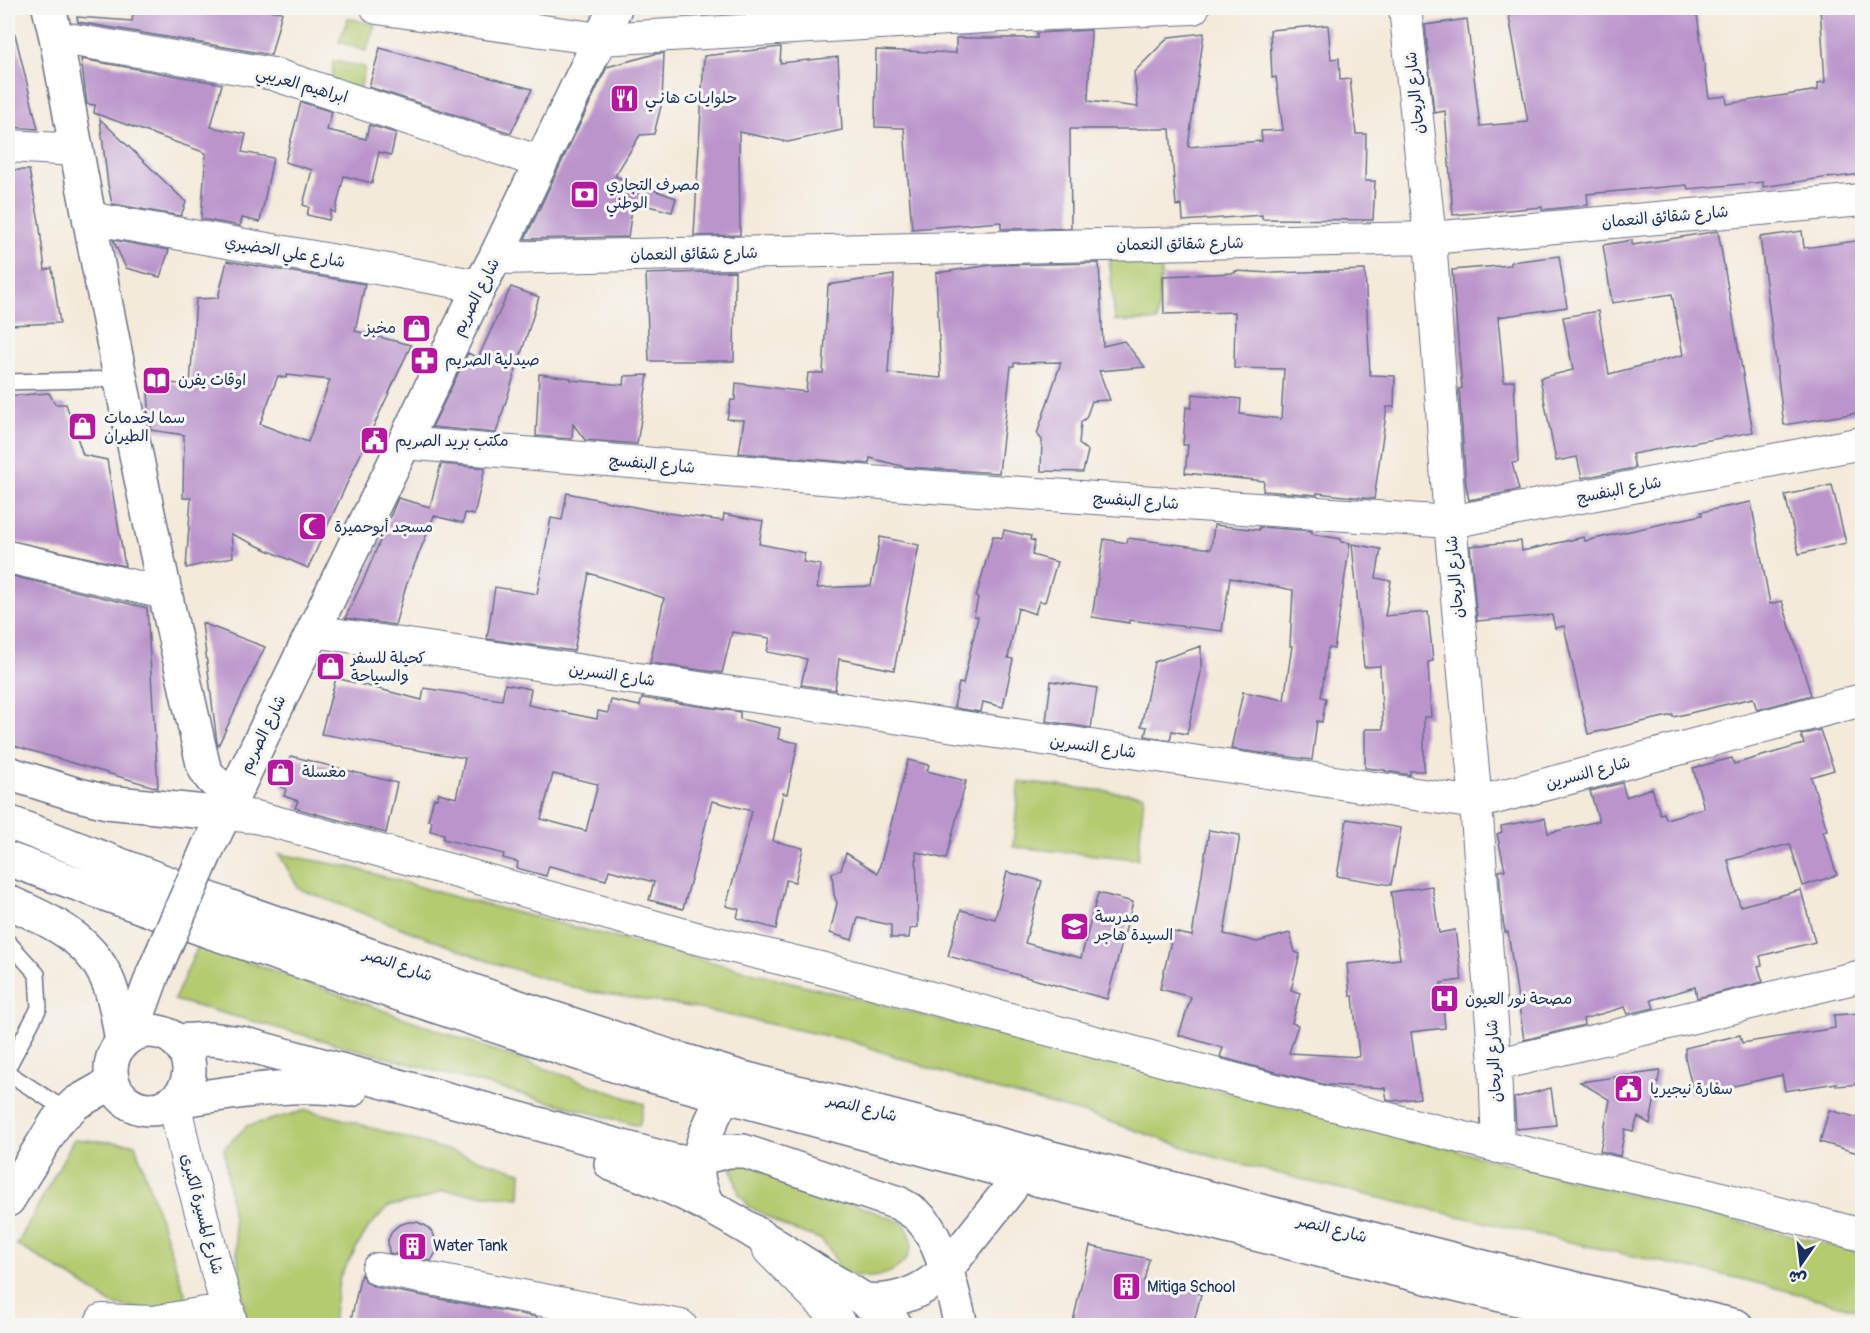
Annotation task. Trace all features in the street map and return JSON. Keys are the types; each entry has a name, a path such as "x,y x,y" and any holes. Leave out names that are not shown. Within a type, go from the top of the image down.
{"main road":[{"name":"شارع الصريم","path":"148,1038 153,974 209,845 615,8"},
{"path":"52,22 164,593 203,764 206,773 230,803"},
{"path":"8,773 107,802 230,803"},
{"name":"شارع النصر","path":"8,822 228,906 658,1053 734,1087"},
{"name":"شارع النصر","path":"8,859 211,932 626,1069 734,1087 1018,1162 1422,1276 1630,1326"},
{"path":"8,902 34,913 85,946 103,971 115,1004 148,1038 185,1052 189,1061 189,1075 185,1086 174,1101"},
{"path":"896,1326 864,1300 746,1226 680,1191 622,1168 360,1091 309,1085 174,1101 156,1108 141,1108 128,1102 118,1092 113,1082 111,1068 114,1054 148,1038 240,1043 668,1160 689,1161 720,1152 743,1151 910,1209 929,1228 935,1240 960,1326"},
{"path":"8,1200 57,1121 76,1103 113,1082"},
{"path":"708,1206 699,1183 699,1159 706,1137 734,1087"},
{"path":"864,1300 879,1301 908,1296 934,1281 945,1271 1002,1202 1010,1189 1018,1162"},
{"name":"شارع النصر","path":"1018,1162 1736,1326"}],"street":[{"path":"377,8 600,39 1001,16 1193,8"},
{"name":"شارع الريحان","path":"1405,8 1430,238 1450,522 1476,803 1495,1065 1498,1147"},
{"name":"ابراهيم العريبي","path":"52,22 273,74 540,162"},
{"path":"8,146 76,150"},
{"name":"شارع شقائق النعمان","path":"488,272 1430,238 1863,200"},
{"name":"شارع علي الحضيري","path":"89,218 488,272"},
{"name":"شارع البنفسج","path":"404,443 918,486 1450,522 1863,443"},
{"path":"8,557 164,593"},
{"name":"شارع النسرين","path":"313,631 1476,803 1863,700"},
{"path":"230,803 249,816 692,937 820,968 1255,1085 1498,1147 1702,1193 1863,1235"},
{"path":"1495,1065 1863,976"},
{"name":"شارع المسيرة الكبرى","path":"174,1101 187,1161 230,1317"},
{"path":"746,1226 833,1314 842,1326"},
{"path":"378,1269 681,1326"},
{"path":"100,1326 102,1320 153,1322 230,1317"}],"lane":[{"path":"8,382 121,380"},
{"path":"8,942 37,974 39,1008 8,1067"},
{"path":"8,1073 67,1111"}],"green space":[{"path":"348,18 375,25 366,51 339,42"},
{"path":"333,61 365,67 360,90 332,85"},
{"path":"1163,251 1157,321 1115,321 1109,254"},
{"path":"1019,782 1144,795 1138,859 1013,847"},
{"path":"279,854 350,867 455,897 1862,1253 1862,1311 1742,1279 1605,1250 1214,1157 1090,1115 978,1085 851,1041 685,1006 586,991 488,961 299,889"},
{"path":"199,944 644,1104 639,1126 174,1000"},
{"path":"307,1110 521,1172 520,1198 442,1191 422,1200 389,1206 368,1228 340,1276 332,1325 262,1326 246,1323 224,1148 247,1126"},
{"path":"74,1139 135,1144 188,1303 150,1311 112,1304 17,1245"},
{"path":"730,1163 746,1163 904,1223 911,1238 908,1256 897,1268 873,1277 841,1272 830,1250 820,1239 786,1227 750,1207 739,1194"}],"building":[{"path":"134,8 256,8 282,12 271,55 78,22 77,17 132,21"},
{"path":"1528,8 1696,8 1709,98 1726,96 1727,104 1818,90 1818,83 1825,82 1820,8 1862,8 1863,174 1763,187 1763,182 1688,189 1687,185 1587,194 1588,205 1453,215 1445,111 1434,113 1425,25 1467,19 1480,126 1528,122 1508,11"},
{"path":"1328,25 1331,59 1339,58 1340,80 1350,79 1356,134 1366,134 1365,181 1375,181 1373,220 1262,219 1262,215 1183,221 1182,205 1176,206 1170,129 1070,129 1071,228 1001,229 1001,222 912,229 904,128 875,127 876,50 956,53 956,38 1037,38 1037,33 1091,30 1088,101 1138,107 1134,72 1169,37 1204,33 1188,147 1262,141 1261,131 1283,130 1276,77 1272,78 1270,30"},
{"path":"15,34 38,129 8,127 8,35"},
{"path":"781,47 780,63 838,57 842,130 788,142 739,132 740,235 694,236 704,56"},
{"path":"380,48 532,89 511,133 369,87"},
{"path":"664,53 662,102 654,134 640,135 615,176 676,198 672,212 633,202 628,237 525,239 607,67"},
{"path":"81,59 222,84 211,127 246,134 242,152 273,158 260,222 242,218 240,226 201,219 206,153 94,113 95,105 87,104"},
{"path":"301,102 332,112 327,130 366,139 369,125 396,133 391,155 379,152 372,183 344,176 335,213 331,210 329,220 307,215 309,207 303,205 312,170 285,162"},
{"path":"100,119 186,202 181,216 112,204"},
{"path":"8,170 29,170 39,221 45,270 52,268 60,323 8,325"},
{"path":"1718,231 1753,432 1632,454 1635,468 1582,478 1577,457 1556,461 1540,378 1573,370 1563,317 1598,311 1609,374 1683,355 1672,294 1612,303 1603,245 1632,240 1632,245"},
{"path":"1802,231 1804,248 1863,240 1863,412 1784,425 1760,237"},
{"path":"113,240 169,250 160,277 126,268"},
{"path":"1559,256 1567,307 1498,317 1504,382 1514,380 1518,462 1512,463 1519,490 1469,500 1466,486 1459,389 1462,388 1452,270 1511,265 1511,262"},
{"path":"227,261 365,284 355,331 411,345 308,568 231,534 233,557 186,568 191,498 183,498 184,435 151,430 147,381 190,385 196,299 218,298","holes":["278,376 330,380 308,442 260,424"]},
{"path":"1099,263 1103,346 1124,341 1145,367 1099,371 1110,400 1092,401 1086,418 1081,422 1079,444 1088,451 1083,472 1041,471 1042,440 1037,434 1061,362 1014,363 1014,366 1011,366 999,473 905,467 870,458 869,464 739,453 744,420 727,419 731,400 735,400 736,383 806,392 808,373 823,373 828,285 894,275 888,373 941,378 936,273 992,265"},
{"path":"1365,270 1370,375 1395,376 1394,407 1387,407 1374,499 1317,493 1317,495 1263,491 1264,481 1185,473 1188,445 1183,445 1186,407 1191,408 1193,394 1241,399 1240,414 1281,419 1284,369 1234,368 1235,312 1164,314 1163,276 1235,273 1235,271 1272,273"},
{"path":"735,271 734,361 649,361 646,274"},
{"path":"511,287 539,297 496,433 432,427 468,353 478,358"},
{"path":"539,374 571,378 571,380 624,385 625,376 648,375 637,444 585,440 573,424 572,439 536,436"},
{"path":"49,393 55,404 66,404 83,455 107,460 125,566 8,540 8,396"},
{"path":"441,464 485,468 474,515 465,513 463,523 434,516 406,586 395,625 345,618 398,498 430,507"},
{"path":"1832,485 1846,543 1799,554 1785,495"},
{"path":"567,493 654,511 723,521 724,514 763,521 759,544 805,553 803,562 821,565 817,588 871,586 880,537 919,545 894,670 839,659 835,690 801,685 807,659 767,652 770,638 732,632 722,673 650,663 664,598 589,573 574,651 487,639 495,587 537,594 551,518 562,520"},
{"path":"1751,502 1770,604 1782,601 1811,695 1757,710 1753,698 1588,734 1564,626 1555,628 1552,615 1477,621 1470,546 1521,541 1522,551 1584,537 1585,541"},
{"path":"1214,525 1259,530 1259,527 1312,531 1312,534 1341,539 1341,542 1350,543 1334,649 1328,648 1321,697 1326,698 1322,722 1317,721 1312,760 1231,749 1243,692 1284,700 1292,646 1290,646 1293,590 1230,578 1222,631 1129,620 1129,623 1092,617 1104,539 1127,543 1128,538 1211,549"},
{"path":"1004,530 1031,536 1030,540 1035,541 1032,555 1057,562 1045,602 1039,601 1035,614 1018,608 1008,658 1013,659 1003,707 983,702 981,712 961,709 954,707 959,683 963,684 978,617 974,616 978,598 976,597 993,536 1002,538"},
{"path":"1352,544 1381,549 1376,578 1391,581 1385,616 1428,612 1433,661 1428,662 1431,717 1424,717 1424,771 1410,771 1410,775 1365,768 1365,729 1383,729 1380,666 1364,667"},
{"path":"8,575 147,608 158,788 8,744"},
{"path":"202,623 265,647 218,746 217,742"},
{"path":"1201,646 1201,672 1187,734 1172,731 1170,740 1145,736 1147,727 1141,726 1154,662"},
{"path":"336,678 422,700 424,688 502,700 505,684 531,689 528,705 597,719 598,711 608,713 611,700 640,706 642,698 740,712 740,719 780,728 778,739 798,743 787,794 783,793 773,841 803,848 795,882 786,880 776,929 737,918 739,909 726,906 752,811 712,801 683,909 649,900 654,882 609,870 606,880 549,866 546,876 517,868 518,862 503,858 504,854 443,839 444,834 430,831 432,821 428,820 434,798 437,799 439,793 456,798 465,758 321,734","holes":["553,774 598,784 586,831 541,819"]},
{"path":"1051,681 1097,688 1091,728 1046,721"},
{"path":"1820,730 1834,770 1811,777 1827,830 1823,831 1837,875 1803,886 1790,844 1728,860 1740,906 1801,890 1815,942 1760,956 1762,965 1758,966 1763,982 1697,998 1695,987 1651,1000 1654,1008 1628,1014 1625,1007 1583,1019 1584,1025 1524,1040 1508,932 1505,932 1503,921 1499,871 1505,870 1497,834 1502,832 1501,826 1545,818 1548,833 1599,821 1590,791 1622,783 1626,797 1652,788 1660,814 1664,813 1666,819 1704,808 1693,768 1732,758 1734,764 1804,744 1801,735"},
{"path":"291,756 397,783 386,833 295,808 298,801 284,796 286,789 281,787"},
{"path":"908,760 929,765 927,771 966,781 946,859 916,852 918,927 910,929 909,938 891,938 891,925 858,918 852,940 830,933 837,903 832,873 841,870 846,853 878,873"},
{"path":"1347,819 1401,828 1391,885 1337,876"},
{"path":"1209,830 1240,835 1224,934 1257,942 1290,933 1295,952 1300,954 1291,990 1300,993 1292,1023 1298,1025 1289,1053 1359,1057 1353,996 1350,996 1347,964 1400,959 1391,892 1432,886 1439,933 1455,930 1462,980 1441,983 1445,1028 1411,1032 1420,1098 1387,1100 1385,1088 1327,1085 1260,1068 1220,1057 1223,1048 1179,1035 1191,997 1160,989 1173,932 1192,936"},
{"path":"1007,872 1042,881 1025,943 1081,958 1098,893 1133,902 1107,999 948,956 961,910 995,919"},
{"path":"1863,1013 1863,1084 1836,1086 1837,1083 1785,1091 1782,1075 1694,1095 1685,1048 1740,1035 1742,1043 1835,1028 1834,1015"},
{"path":"1660,1071 1650,1124 1638,1117 1633,1131 1625,1129 1620,1156 1600,1151 1610,1100 1580,1082"},
{"path":"1551,1088 1556,1125 1516,1129 1514,1098"},
{"path":"1829,1110 1863,1119 1863,1137 1858,1153 1820,1142"},
{"name":"Water Tank","path":"408,1222 417,1222 426,1226 433,1233 436,1252 431,1261 389,1253 388,1240 392,1231"},
{"name":"Mitiga School","path":"1090,1246 1149,1259 1144,1281 1201,1294 1193,1326 1072,1326"},
{"path":"361,1274 366,1282 375,1287 537,1317 537,1326 378,1326 351,1320"}],"place":[{"name":"حلوايـات هانـي","path":"624,98"},
{"name":"مصرف التجاري الوطني","path":"585,194"},
{"name":"مخبز","path":"417,328"},
{"name":"صيدلية الصريم","path":"424,360"},
{"name":"اوقات يفرن","path":"157,380"},
{"name":"سما لخدمات الطيران","path":"83,427"},
{"name":"مكتب بريد الصريم","path":"374,441"},
{"name":"مسجد أبوحميرة","path":"313,527"},
{"name":"كحيلة للسفر والسياحة","path":"330,667"},
{"name":"مغسلة","path":"281,772"},
{"name":"مدرسة السيدة هاجر","path":"1074,926"},
{"name":"مصحة نور العيون","path":"1444,999"},
{"name":"سفارة نيجيريا","path":"1629,1089"},
{"name":"Water Tank","path":"412,1246"},
{"name":"Mitiga School","path":"1126,1287"}]}
